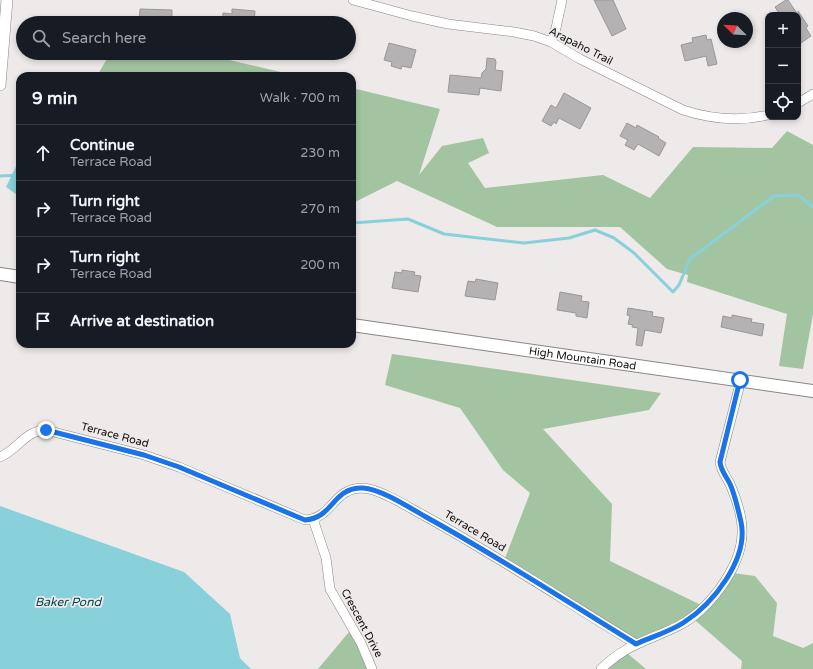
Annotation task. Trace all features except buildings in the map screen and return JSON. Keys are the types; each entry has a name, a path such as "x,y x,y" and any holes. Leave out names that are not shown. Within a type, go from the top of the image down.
{"main road":[{"path":"0,274 16,276"},
{"name":"High Mountain Road","path":"356,326 813,390"}],"street":[{"path":"0,85 7,0"},
{"name":"Arapaho Trail","path":"353,0 448,24 514,32 551,42 587,63 684,110 699,115 732,119 765,115"},
{"path":"551,42 556,28 562,0"},
{"path":"801,101 813,94"},
{"path":"601,669 612,658 636,644 678,626 695,614 718,591 735,562 740,546 741,523 731,488 720,468 720,462 740,380"},
{"name":"Terrace Road","path":"0,457 15,448 31,433 46,430 144,455 179,467 297,518 313,519 326,512 338,497 346,491 355,488 374,490 455,533 636,644"},
{"name":"Crescent Drive","path":"313,519 326,558 330,589 361,642 372,669"}],"green space":[{"path":"106,60 229,60 281,72 99,72"},
{"path":"356,89 440,109 419,175 442,146 483,138 489,153 468,163 485,188 603,175 650,198 693,147 772,148 787,131 813,145 813,314 803,369 779,366 787,314 687,282 688,275 667,269 620,227 497,227 397,181 357,201"},
{"path":"392,354 661,393 649,410 543,429 612,504 610,561 701,605 733,573 755,576 777,603 773,636 803,648 813,643 813,669 741,669 742,661 689,615 638,640 504,561 530,493 503,470 460,408 385,385"},
{"path":"349,632 377,669 318,669"},
{"path":"621,648 646,669 602,669"}],"water":[{"path":"16,166 16,194 6,187"},
{"name":"Baker Pond","path":"0,506 184,572 230,614 240,658 251,669 0,669"}],"waterway":[{"path":"0,176 16,175"},
{"path":"356,223 408,219 444,234 524,243 569,238 595,230 614,238 634,253 673,292 679,285 690,259 774,196 798,195 813,207"}],"route":[{"path":"46,430 118,447 179,467 297,518 305,520 320,517 338,497 346,491 355,488 374,490 455,533 636,644 684,623 706,605 718,591 735,562 742,534 741,523 729,482 720,468 720,462 740,380"}]}
